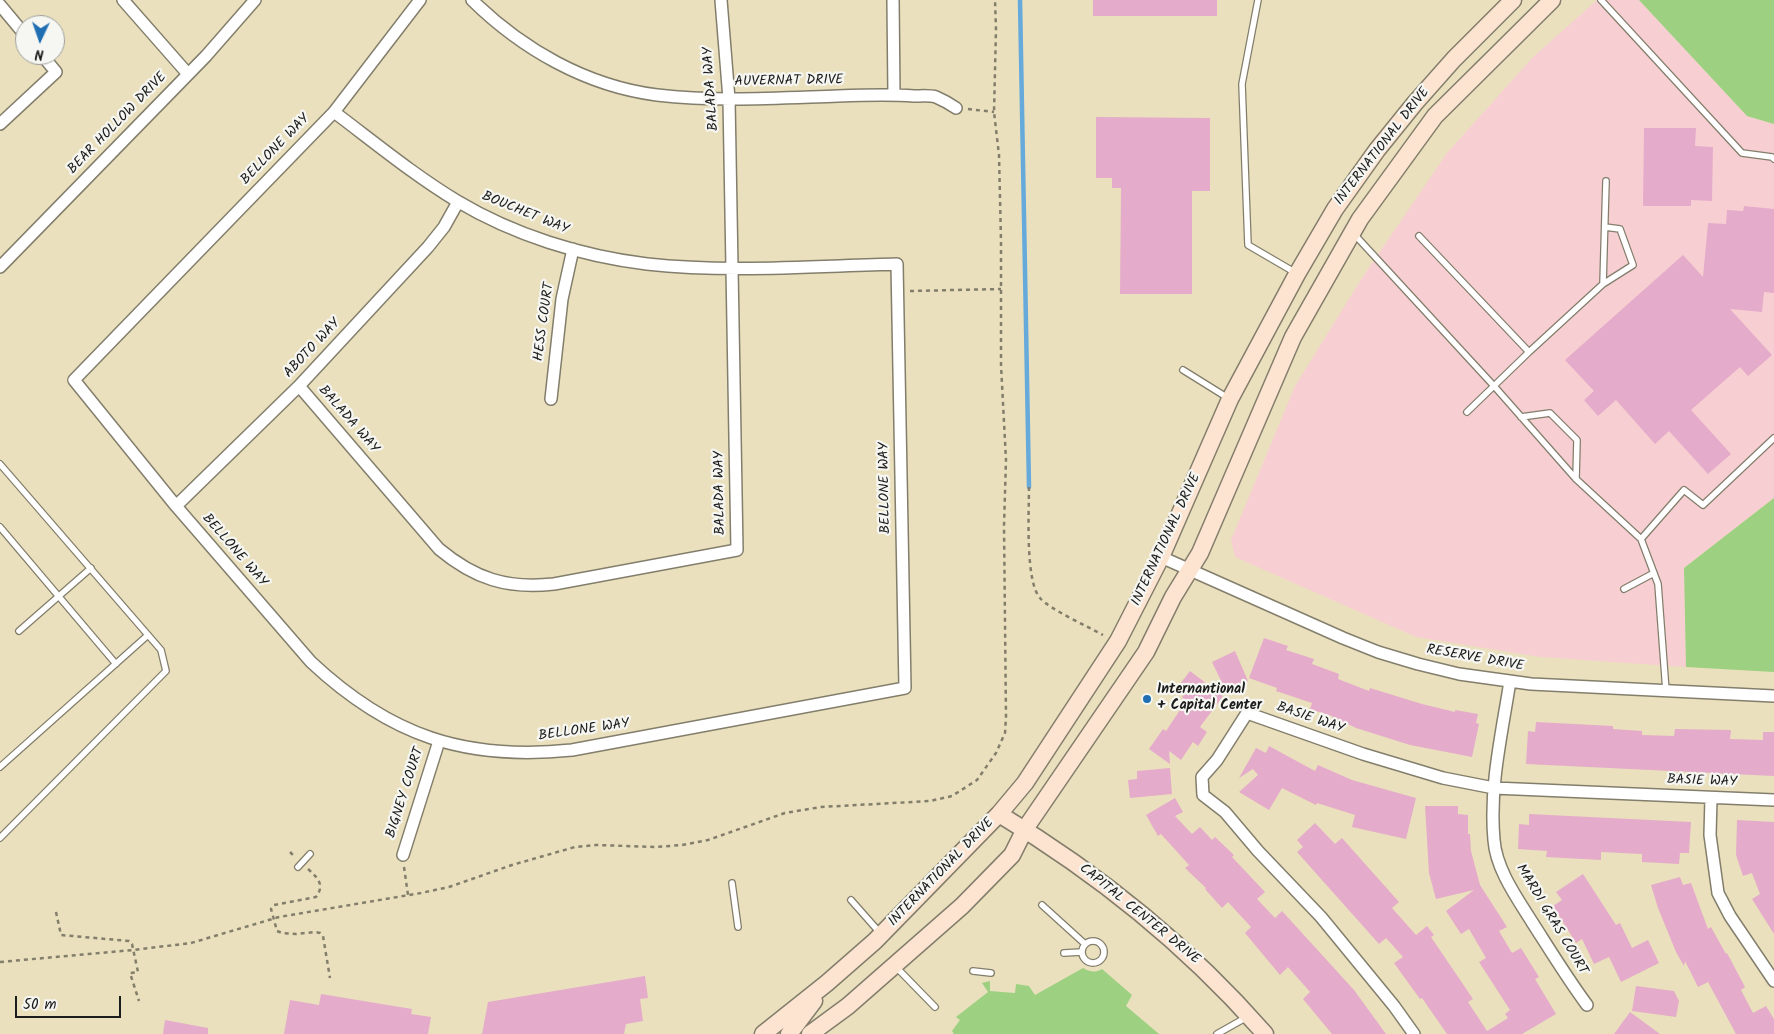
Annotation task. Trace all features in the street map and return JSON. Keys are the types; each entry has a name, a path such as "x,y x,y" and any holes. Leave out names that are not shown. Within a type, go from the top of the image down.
{"main road":[{"name":"INTERNATIONAL DRIVE","path":"763,1034 827,983 882,934 999,814 1025,784 1118,642 1161,557 1230,399 1297,274 1335,209 1377,150 1454,59 1512,0"},
{"name":"INTERNATIONAL DRIVE","path":"810,1034 848,1006 962,906 1012,855 1025,829 1146,652 1172,596 1200,553 1293,337 1360,219 1436,116 1552,0"},
{"name":"CAPITAL CENTER DRIVE","path":"999,814 1077,863 1162,930 1202,967 1266,1034"},
{"path":"789,1034 827,983"}],"street":[{"path":"123,0 188,74"},
{"name":"BEAR HOLLOW DRIVE","path":"0,267 206,56 255,0"},
{"name":"BELLONE WAY","path":"420,0 334,112 74,380 176,506 311,662 336,686 378,715 439,741 476,750 537,754 572,750 905,688 897,264 732,268"},
{"name":"AUVERNAT DRIVE","path":"472,0 520,41 551,60 584,75 619,87 655,94 729,99 894,95 935,97 956,108"},
{"name":"BALADA WAY","path":"299,386 439,549 457,564 492,580 515,585 537,586 554,584 738,550 729,99 721,0"},
{"path":"893,0 894,95"},
{"path":"0,5 15,23"},
{"path":"0,124 56,72 50,65"},
{"name":"BOUCHET WAY","path":"334,112 423,180 458,202 540,239 615,259 648,264 732,268"},
{"name":"ABOTO WAY","path":"176,506 299,386 428,247 444,227 458,202"},
{"name":"HESS COURT","path":"551,399 562,299 573,249"},
{"name":"RESERVE DRIVE","path":"1161,557 1342,638 1378,652 1459,674 1531,684 1774,696"},
{"name":"MARDI GRAS COURT","path":"1510,681 1494,788 1492,812 1494,840 1509,885 1565,975 1587,1005"},
{"name":"BASIE WAY","path":"1414,1034 1394,1006 1321,917 1258,851 1225,812 1203,795 1202,777 1216,760 1247,713 1380,759 1443,778 1494,788 1774,800"},
{"name":"BIGNEY COURT","path":"403,855 439,741"},
{"path":"1711,798 1710,834 1718,894 1730,916 1774,982"}],"lane":[{"path":"1258,0 1242,84 1248,245 1297,274"},
{"path":"1601,0 1742,153 1772,157 1774,159"},
{"path":"1603,284 1606,181"},
{"path":"1467,412 1603,284 1633,265 1620,229 1605,227"},
{"path":"1353,232 1576,479 1641,539 1658,584 1666,691"},
{"path":"1419,236 1530,352"},
{"path":"1184,370 1230,399"},
{"path":"1521,417 1550,413 1578,440 1576,479"},
{"path":"1641,539 1684,490 1704,505 1774,438"},
{"path":"0,464 161,650 166,671 0,838"},
{"path":"0,527 116,664"},
{"path":"19,630 91,568"},
{"path":"1624,589 1654,573"},
{"path":"0,767 148,635"},
{"path":"299,865 310,854"},
{"path":"732,882 738,927"},
{"path":"851,900 882,934"},
{"path":"1042,905 1085,944"},
{"path":"1093,941 1101,944 1104,956 1101,960 1093,964 1085,960 1082,952 1085,944 1093,941"},
{"path":"1064,954 1082,952"},
{"path":"894,965 935,1007"},
{"path":"974,971 991,973"},
{"path":"1218,1034 1249,1016"}],"path":[{"path":"0,962 191,943 272,920 330,907 449,887 568,848 596,845 656,847 682,845 708,840 785,813 821,807 930,801 952,796 977,780 996,753 1004,733 1006,717 1004,526 1006,460 1001,365 999,155 994,112 995,0"},
{"path":"956,108 994,112"},
{"path":"898,292 1001,289"},
{"path":"1028,487 1032,586 1047,604 1103,635"},
{"path":"290,852 299,865 318,879 321,886 320,892 316,897 274,905 270,909 272,920 277,931 282,933 320,933 323,936 330,978"},
{"path":"403,855 408,895"},
{"path":"56,912 61,935 129,941 138,972 130,973 139,1001"}],"shaded area":[{"path":"1597,0 1639,0 1747,116 1774,124 1774,498 1684,568 1686,667 1540,657 1416,637 1235,557 1231,540 1295,386 1362,278 1447,153 1533,57"}],"green space":[{"path":"1639,0 1774,0 1774,124 1747,116"},
{"path":"1774,498 1774,672 1686,667 1684,568"},
{"path":"1083,968 1092,971 1102,969 1132,995 1126,1006 1159,1034 954,1034 952,1031 960,1020 956,1017 988,992 982,983 990,981 990,991 1015,993 1016,984 1029,986 1035,995"}],"building":[{"path":"1093,0 1217,0 1217,16 1093,16"},
{"path":"1096,117 1210,118 1210,191 1192,191 1192,294 1120,294 1121,188 1112,188 1112,178 1096,178"},
{"path":"1644,128 1696,128 1695,146 1713,147 1712,201 1691,200 1691,206 1643,206"},
{"path":"1744,206 1774,209 1774,293 1764,292 1762,312 1730,309 1772,355 1748,376 1740,367 1691,410 1731,454 1708,474 1669,431 1655,444 1616,400 1598,416 1584,400 1594,391 1565,360 1683,255 1703,277 1708,223 1726,224 1727,210 1743,211"},
{"path":"1264,638 1288,646 1286,650 1314,659 1312,664 1339,674 1338,679 1369,691 1370,688 1455,712 1455,710 1478,714 1476,723 1479,724 1472,757 1410,745 1356,728 1329,715 1310,709 1312,703 1276,691 1277,688 1249,678"},
{"path":"1235,651 1248,681 1226,691 1212,662"},
{"path":"1190,671 1223,696 1200,727 1207,732 1198,746 1193,742 1181,760 1169,751 1170,764 1149,749 1163,729 1166,731 1186,701 1182,697 1188,689 1180,684"},
{"path":"1536,722 1613,726 1613,729 1642,731 1642,735 1674,736 1675,729 1731,730 1730,739 1763,740 1763,732 1774,732 1774,776 1526,764 1528,731 1535,732"},
{"path":"1269,746 1315,771 1318,765 1352,780 1416,798 1406,839 1352,827 1355,815 1317,803 1316,805 1282,788 1269,810 1239,792 1258,775 1253,769 1239,778 1256,748 1266,753"},
{"path":"1170,768 1172,794 1130,798 1128,780 1137,779 1137,771"},
{"path":"1175,798 1183,812 1175,816 1192,834 1200,827 1212,840 1215,837 1234,855 1232,857 1265,892 1257,899 1275,918 1282,911 1354,990 1386,1034 1332,1034 1303,999 1310,992 1288,967 1280,975 1245,933 1251,927 1228,902 1222,908 1206,888 1185,868 1189,865 1161,834 1158,836 1146,815"},
{"path":"1425,806 1458,806 1458,814 1468,815 1468,834 1470,834 1471,851 1480,885 1507,927 1499,931 1512,953 1521,948 1539,977 1535,979 1556,1014 1522,1034 1447,1034 1422,998 1420,999 1394,963 1403,957 1386,938 1379,944 1297,852 1303,847 1297,840 1315,823 1335,844 1342,838 1399,902 1392,908 1416,935 1427,926 1434,935 1431,937 1473,999 1468,1002 1487,1031 1508,1018 1505,1014 1510,1010 1479,962 1486,958 1469,929 1461,934 1446,911 1474,890 1436,899 1429,873"},
{"path":"1529,814 1691,822 1689,853 1680,853 1679,864 1642,862 1642,854 1601,852 1601,860 1546,857 1547,851 1518,849 1519,824 1529,825"},
{"path":"1737,820 1774,822 1774,934 1752,899 1760,894 1752,873 1743,876 1736,855"},
{"path":"1583,874 1616,925 1620,923 1632,948 1648,940 1659,963 1621,982 1609,957 1594,964 1582,939 1576,943 1553,906 1562,900 1556,892"},
{"path":"1680,877 1683,885 1691,883 1708,929 1711,927 1727,953 1745,987 1741,990 1753,1013 1766,1006 1774,1019 1774,1034 1736,1034 1708,982 1698,987 1685,961 1684,966 1676,952 1658,908 1651,885"},
{"path":"645,976 648,998 640,999 643,1021 626,1024 624,1034 482,1034 488,1002"},
{"path":"1636,986 1674,991 1679,1001 1676,1017 1632,1011"},
{"path":"321,994 412,1009 411,1014 431,1017 428,1034 284,1034 290,1000 319,1005"},
{"path":"1630,1012 1660,1034 1614,1034"},
{"path":"165,1020 208,1028 208,1034 163,1034"}],"waterway":[{"path":"1020,0 1029,487"}],"place":[{"name":"Internantional + Capital Center","path":"1147,699"}]}
